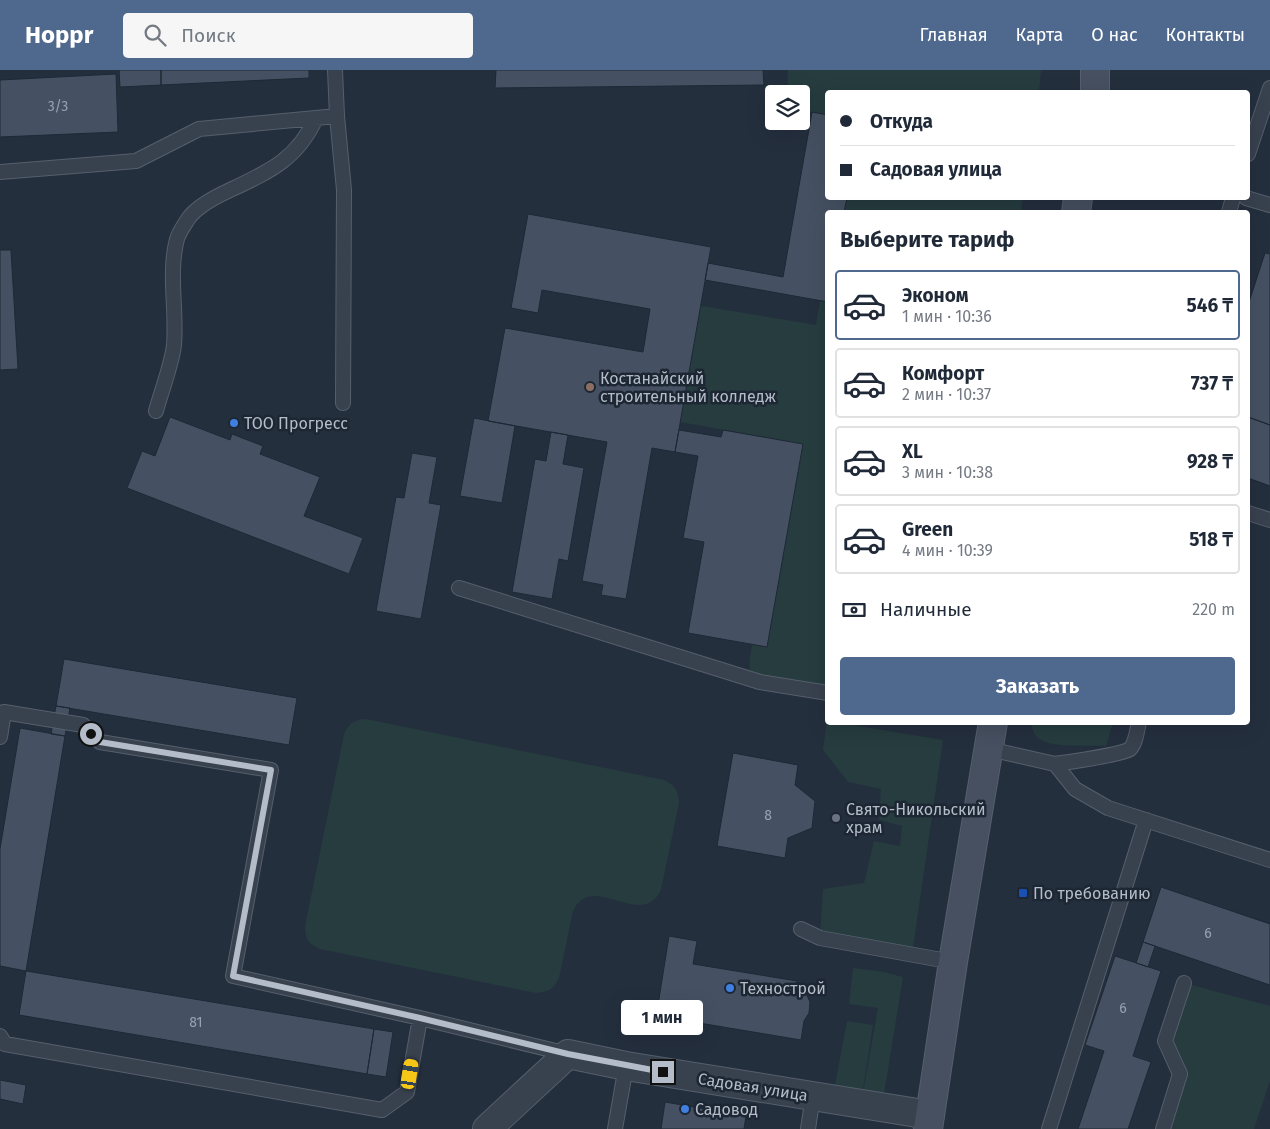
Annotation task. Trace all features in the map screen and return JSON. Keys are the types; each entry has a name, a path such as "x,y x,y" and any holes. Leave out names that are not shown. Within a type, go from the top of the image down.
{"street":[{"path":"1095,70 1095,90"},
{"path":"929,1122 952,962 993,725"},
{"path":"487,1129 568,1054"},
{"name":"Садовая улица","path":"568,1054 626,1066 813,1096 929,1122"}],"lane":[{"path":"335,70 344,190 343,402"},
{"path":"1250,148 1270,88"},
{"path":"0,172 136,160 198,129 337,116"},
{"path":"156,411 174,346 174,268 178,238 189,216 211,199 278,166 310,133 316,118"},
{"path":"1250,199 1270,205"},
{"path":"1250,514 1270,520"},
{"path":"459,588 760,682 825,693"},
{"path":"0,737 2,712 83,725 100,742 271,770 233,976 420,1018 568,1054"},
{"path":"989,749 1055,764 1095,758 1128,750 1132,745 1138,725"},
{"path":"1055,764 1075,789 1108,808 1270,860"},
{"path":"1048,1129 1146,820"},
{"path":"801,929 820,938 952,962"},
{"path":"1163,1129 1180,1074 1165,1041 1184,983"},
{"path":"0,1036 5,1044 382,1110 407,1092 420,1018"},
{"path":"615,1129 626,1066"},
{"path":"808,1129 813,1096"}],"green space":[{"path":"788,70 1041,70 1039,90 825,90 825,118 810,112 810,85 787,85"},
{"path":"838,200 1023,200 1021,210 835,210"},
{"path":"825,269 825,689 749,678 750,658 786,441 680,422 696,305 816,325"},
{"path":"366,719 668,782 675,788 679,803 661,890 652,901 641,905 592,896 581,900 573,911 559,978 553,987 540,993 316,947 307,938 305,926 344,734 352,723"},
{"path":"826,725 852,725 943,740 912,955 820,938 823,889 864,883 874,841 900,846 902,826 879,820 881,789 848,782 823,750"},
{"path":"1032,725 1112,725 1106,746 1047,743 1041,740 1033,730"},
{"path":"853,968 884,972 903,977 884,1094 861,1104 878,1008 849,1004"},
{"path":"1184,983 1270,1006 1270,1081 1254,1129 1169,1129 1186,1073 1171,1041"},
{"path":"847,1021 873,1025 863,1089 835,1085"}],"building":[{"path":"119,70 161,70 161,85 120,87"},
{"path":"161,70 309,70 309,78 161,85"},
{"path":"496,70 763,70 764,85 495,88"},
{"path":"116,74 118,132 0,137 0,80"},
{"path":"812,112 825,114 825,200 847,200 844,210 825,210 825,301 705,280 708,263 783,277"},
{"name":"Костанайский строительный колледж","path":"528,214 711,247 675,452 652,448 626,599 601,595 603,585 582,581 607,442 488,421 505,328 643,352 650,309 542,290 538,313 511,308"},
{"path":"0,250 11,250 18,369 0,370"},
{"path":"1265,253 1270,254 1270,425 1250,418 1250,299"},
{"path":"170,417 230,440 232,434 263,446 260,454 320,477 304,516 363,538 349,574 127,488 142,451 155,456"},
{"path":"474,418 515,426 502,503 460,496"},
{"path":"1250,418 1270,425 1270,486 1250,479"},
{"path":"679,430 721,437 723,430 803,444 767,647 688,633 704,542 683,538 698,456 675,452"},
{"path":"551,432 568,435 563,464 584,468 568,561 559,559 552,599 512,592 535,459 546,461"},
{"path":"412,453 437,457 429,503 441,505 421,619 376,611 396,497 404,498"},
{"path":"64,659 297,698 289,745 56,706"},
{"path":"56,706 70,708 65,736 51,734"},
{"path":"20,728 65,736 26,971 0,966 0,849"},
{"path":"733,753 798,765 795,785 815,801 812,828 788,838 785,858 717,846"},
{"path":"1161,887 1270,924 1270,985 1143,942"},
{"name":"Технострой","path":"669,936 697,941 693,964 797,981 796,986 804,989 810,1002 809,1013 804,1021 801,1040 693,1022 695,1011 658,1005"},
{"path":"1143,942 1155,946 1148,967 1136,963"},
{"path":"1115,956 1161,971 1133,1056 1151,1062 1128,1129 1078,1129 1104,1051 1085,1045"},
{"path":"26,971 374,1029 367,1074 19,1015"},
{"path":"374,1029 393,1032 386,1077 367,1074"},
{"path":"0,1080 26,1085 23,1104 0,1099"},
{"name":"Садовод","path":"665,1102 746,1116 744,1129 661,1129"}],"place":[{"name":"Костанайский строительный колледж","path":"590,387"},
{"name":"ТОО Прогресс","path":"234,423"},
{"name":"Свято-Никольский храм","path":"836,818"},
{"name":"По требованию","path":"1023,893"},
{"name":"Технострой","path":"730,988"},
{"name":"Садовод","path":"685,1109"}],"route":[{"path":"91,734 100,742 271,770 233,976 420,1018 568,1054 663,1072"}]}
